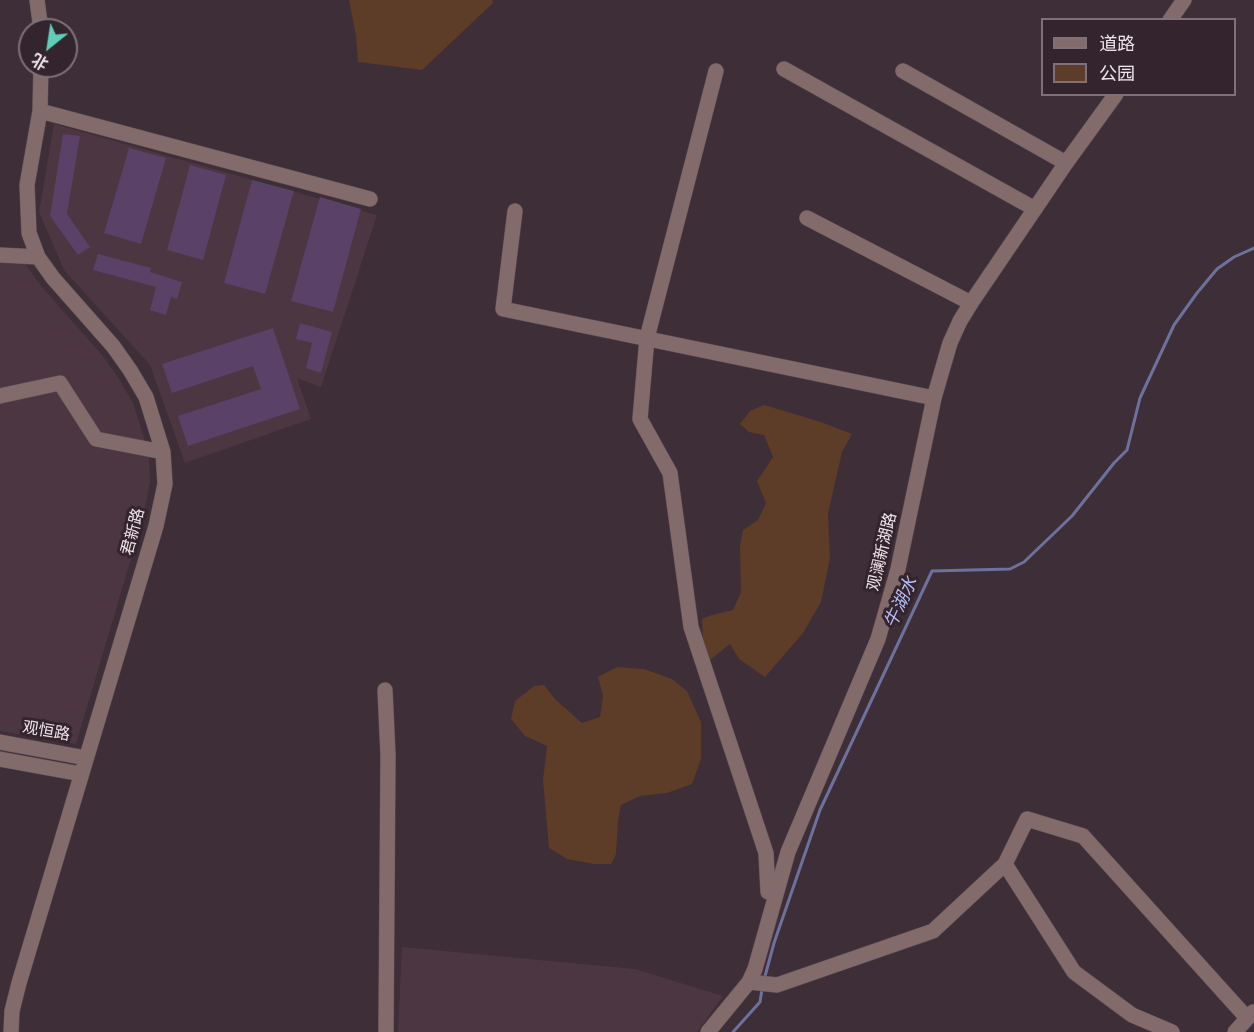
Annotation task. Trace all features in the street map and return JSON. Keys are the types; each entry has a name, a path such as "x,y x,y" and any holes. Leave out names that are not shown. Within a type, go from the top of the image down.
{"street":[{"path":"37,0 39,18"},
{"path":"1171,18 1184,0"},
{"path":"784,69 1035,209"},
{"path":"903,70 1066,164"},
{"path":"716,71 647,338 640,419 670,473 691,627 766,853 768,892"},
{"name":"君新路","path":"11,1032 12,1011 19,983 156,526 165,484 163,452 146,397 113,346 53,278 38,257 29,233 27,185 40,111 41,78"},
{"name":"观澜新湖路","path":"708,1032 752,983 788,852 878,639 898,570 934,398 950,343 971,303 1115,96"},
{"path":"40,111 370,199"},
{"path":"515,211 503,309 934,398"},
{"path":"807,218 971,303"},
{"path":"0,255 38,257"},
{"path":"0,396 60,383 96,439 163,452"},
{"path":"385,690 388,755 386,1032"},
{"name":"观恒路","path":"0,742 86,758"},
{"path":"0,759 81,774"},
{"path":"752,983 777,985 933,931 1005,864 1027,819 1083,836 1251,1014 1235,1032"},
{"path":"1005,864 1074,972 1132,1015 1172,1032"}],"shaded area":[{"path":"54,124 377,215 321,387 297,378 311,419 185,463 150,365 64,270 39,212"},
{"path":"0,259 25,264 42,287 102,355 133,403 149,454 150,483 142,522 76,744 0,731"},
{"path":"402,947 635,969 723,996 697,1032 398,1032"}],"green space":[{"path":"349,0 492,0 493,3 422,70 358,62"},
{"path":"764,405 852,434 842,452 828,514 830,558 821,602 803,633 765,677 739,659 730,644 710,660 703,644 702,619 733,610 741,592 740,546 743,530 758,520 766,503 757,481 773,457 764,435 749,432 740,424 750,411"},
{"path":"617,667 644,669 672,679 687,691 701,722 701,759 692,784 667,793 640,796 621,805 616,854 611,864 594,864 567,859 549,848 543,780 547,746 525,736 511,719 515,701 534,686 544,685 555,699 582,723 600,717 603,696 598,677"}],"building":[{"path":"63,134 80,136 67,214 90,247 78,255 50,216"},
{"path":"129,148 166,158 141,244 104,233"},
{"path":"190,165 226,175 203,260 167,250"},
{"path":"252,180 294,191 265,294 224,283"},
{"path":"320,197 361,209 333,312 291,301"},
{"path":"98,254 151,268 150,272 182,282 177,299 171,297 166,315 150,310 156,287 93,270"},
{"path":"300,323 332,332 321,373 306,368 312,343 296,339"},
{"path":"273,328 300,409 188,446 178,416 261,389 253,366 172,393 162,364"}],"waterway":[{"name":"牛湖水","path":"764,980 774,943 820,810 932,571 1010,569 1024,562 1072,516 1127,450 1140,398 1174,325 1217,269 1234,257 1254,248"},
{"name":"牛湖水","path":"733,1032 760,1002 762,989"}]}
